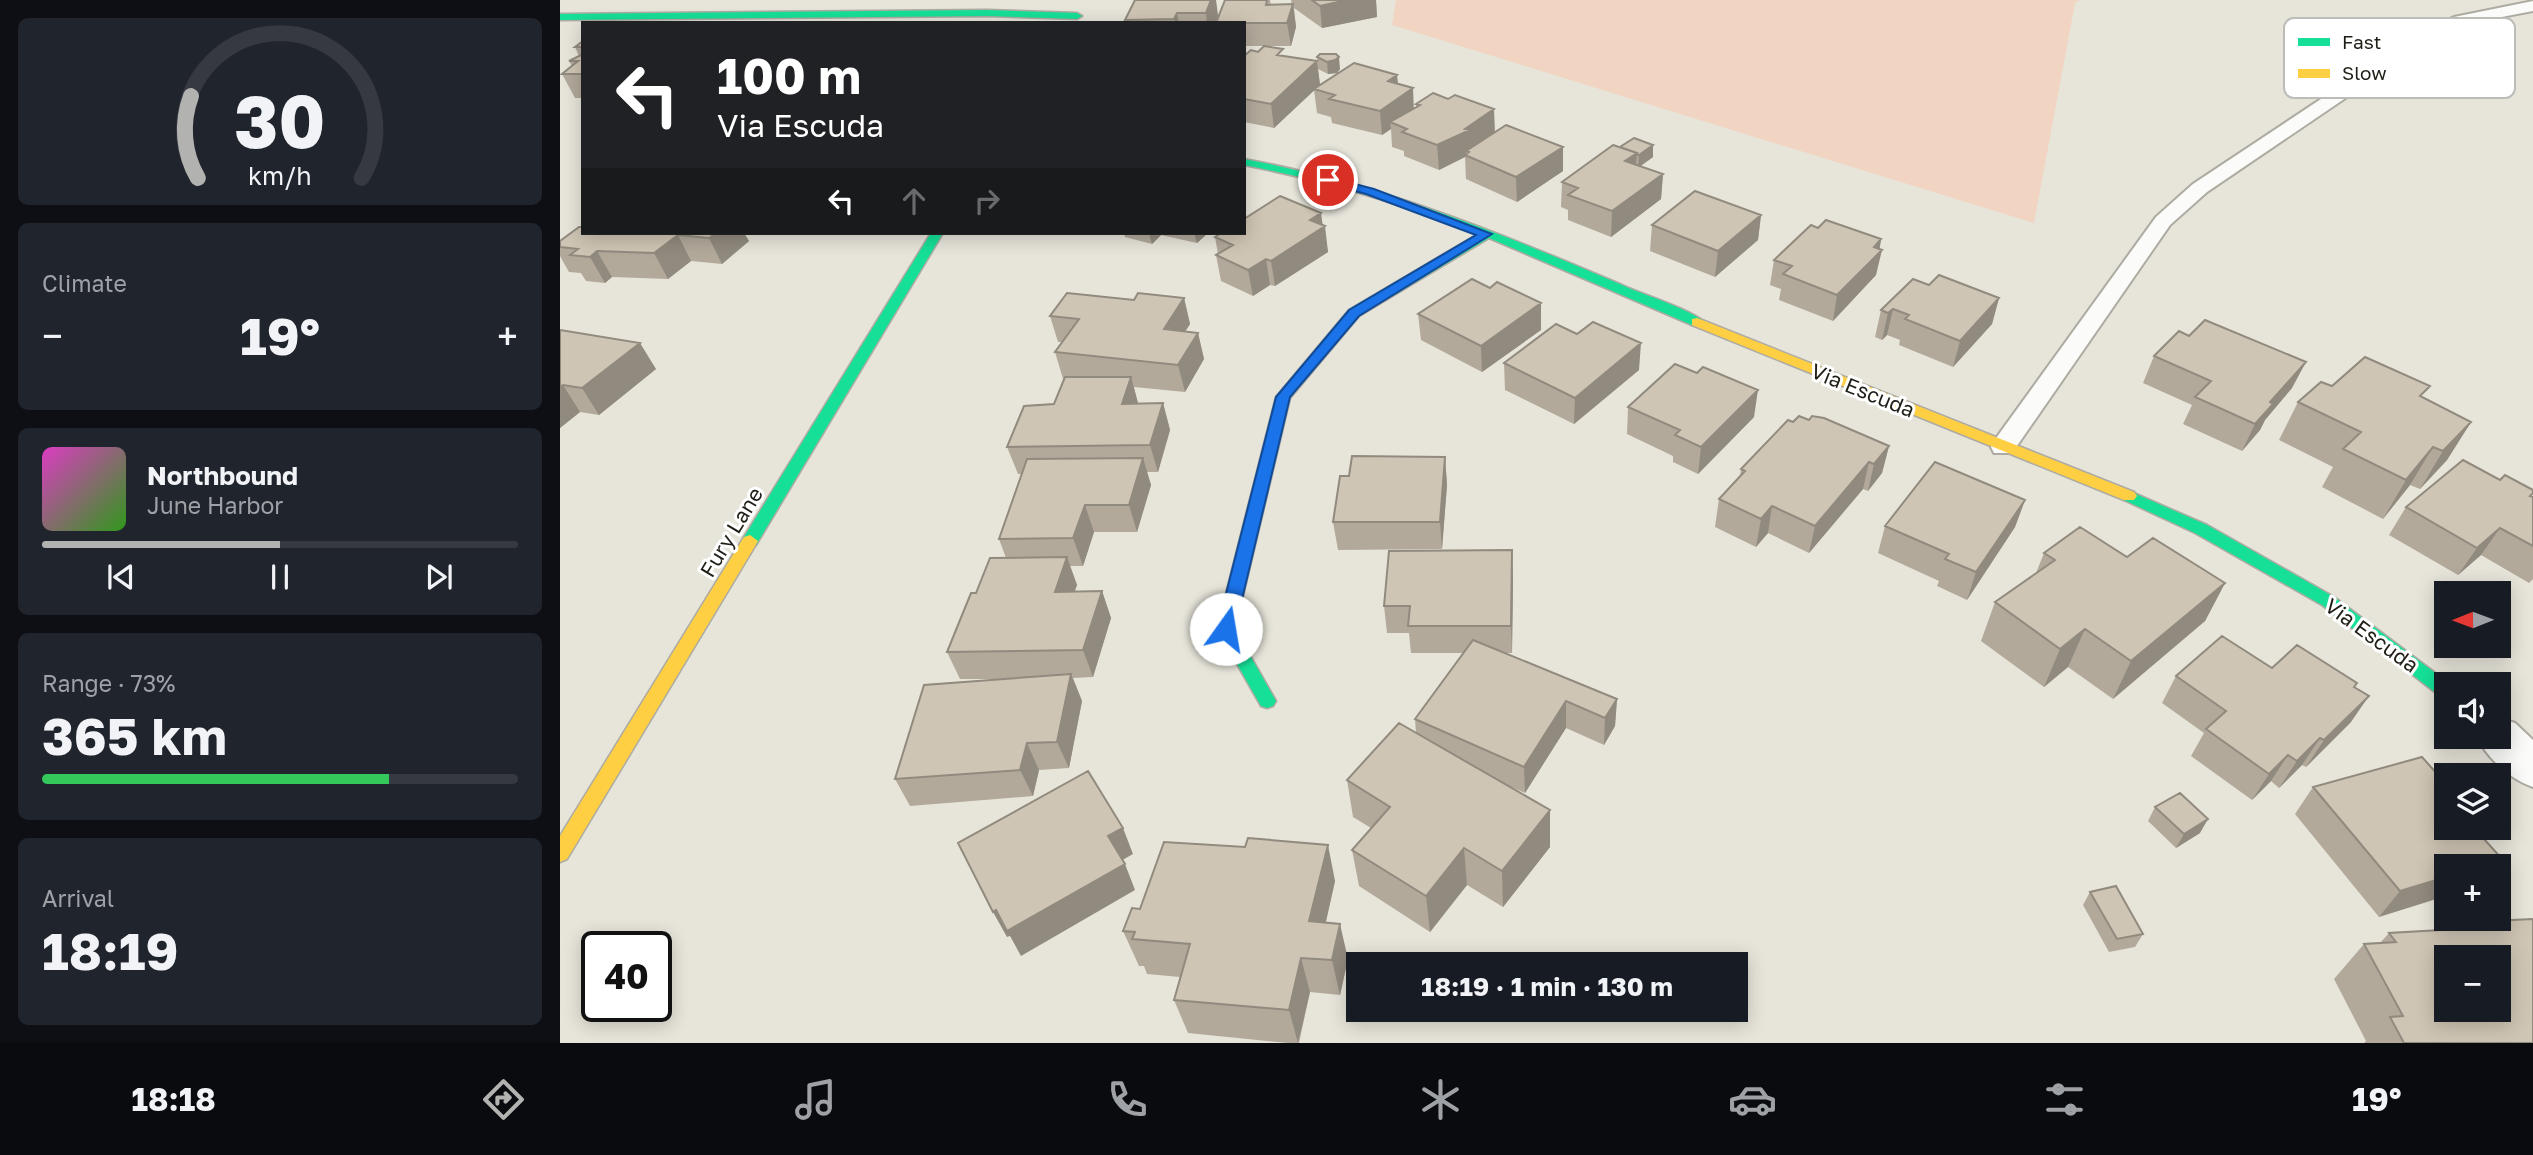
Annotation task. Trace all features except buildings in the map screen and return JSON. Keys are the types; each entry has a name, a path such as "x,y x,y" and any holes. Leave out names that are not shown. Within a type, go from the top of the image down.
{"street":[{"path":"560,17 987,13 1075,19 1085,0"},
{"name":"Via Escuda","path":"1246,162 1269,164 1370,191 1485,234 2131,497 2200,529 2328,601 2434,682"},
{"path":"1267,701 1226,629 1283,397 1354,313 1485,234"},
{"name":"Fury Lane","path":"560,853 936,235"},
{"path":"2511,747 2533,768"}],"lane":[{"path":"2470,18 2533,6"},
{"path":"2003,447 2163,221 2223,172 2333,98"}],"shaded area":[{"path":"1396,0 2080,0 2075,3 2034,223 1392,25"}],"traffic: fast":[{"path":"560,17 987,13 1077,16"},
{"path":"1246,162 1303,173 1418,207 1531,251 1697,322"},
{"path":"750,541 936,235"},
{"path":"1267,701 1226,629 1283,397 1354,313 1485,235"},
{"path":"2129,496 2201,529 2328,601 2434,682"}],"traffic: slow":[{"path":"1697,322 2129,496"},
{"path":"560,853 750,541"}],"route":[{"path":"1226,629 1283,397 1354,313 1485,234 1370,191 1328,180"}]}
